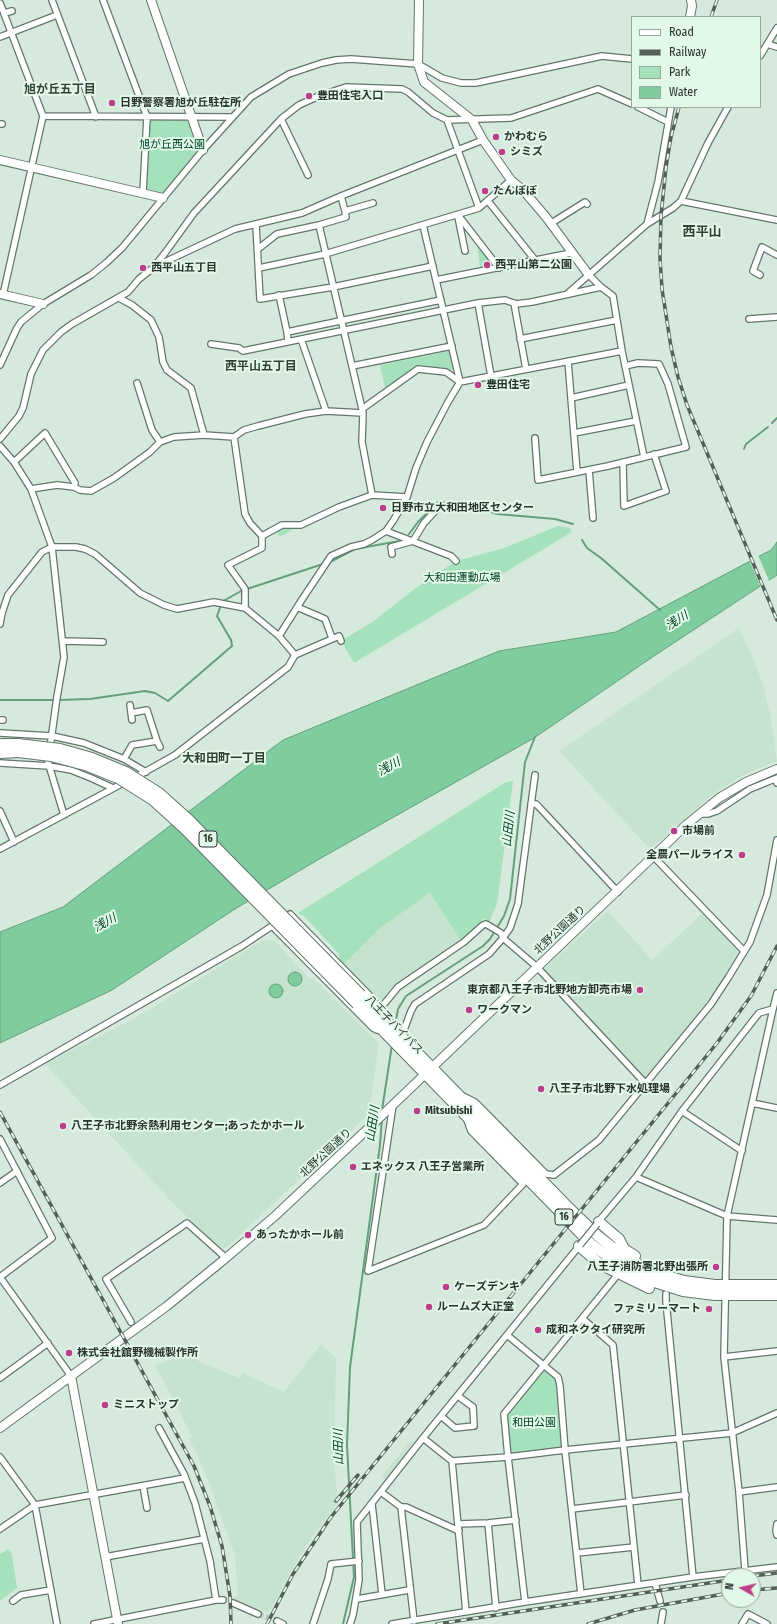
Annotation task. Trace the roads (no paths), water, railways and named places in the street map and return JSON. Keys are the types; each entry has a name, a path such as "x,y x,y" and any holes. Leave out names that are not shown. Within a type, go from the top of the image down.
{"highway":[{"name":"八王子バイパス","path":"1,751 18,748 88,766 118,778 153,800 185,829 359,1000 397,1046 591,1244 618,1264 648,1280 667,1287 706,1295 725,1291 777,1285"},
{"name":"八王子バイパス","path":"359,1000 380,1012 566,1205 598,1236 618,1252 633,1262 670,1278 702,1284 725,1291 777,1295"},
{"path":"579,1245 600,1264 646,1287 666,1294 681,1297 715,1299 725,1291 715,1279 684,1275 636,1257 624,1249 619,1239 598,1223"}],"street":[{"path":"52,0 96,117"},
{"path":"104,0 147,117 143,192"},
{"path":"151,0 190,117 203,150"},
{"path":"420,0 418,64 424,82 472,120 483,140 511,180 523,190 588,274 613,296 622,351 644,457"},
{"path":"690,16 692,6 691,0"},
{"path":"0,3 43,116 1,295 43,304"},
{"path":"4,13 12,11"},
{"path":"0,37 58,15"},
{"path":"761,54 777,28"},
{"path":"767,44 777,47"},
{"path":"0,365 16,328 29,313 69,287 91,275 106,263 122,248 203,150 251,97 289,74 322,63 351,59 418,64 442,78 461,83 476,83 602,56 631,59"},
{"path":"153,268 194,213 282,119 306,101 346,87 402,89 408,92 433,113 447,120 511,118 598,89 631,104"},
{"path":"640,108 668,122"},
{"path":"647,224 658,182 671,108"},
{"path":"566,294 647,224 673,208 680,201 708,143 727,108"},
{"path":"43,116 232,117"},
{"path":"282,119 308,175"},
{"path":"447,120 479,208"},
{"path":"0,439 23,408 31,374 43,350 61,332 72,324 128,292 139,279 153,268 234,229 302,213 483,140"},
{"path":"0,160 143,192 163,198"},
{"path":"259,268 325,254 479,208 511,180"},
{"path":"258,249 277,234 319,225 346,217 341,196"},
{"path":"488,201 535,260"},
{"path":"680,201 777,220"},
{"path":"550,224 585,202 587,204"},
{"path":"345,211 373,203"},
{"path":"458,215 465,251"},
{"path":"458,215 499,268"},
{"path":"256,225 260,299 433,266"},
{"path":"319,225 362,411 362,442 372,495"},
{"path":"279,636 332,556 351,547 372,540 386,531 408,498 416,468 427,442 460,382 423,225"},
{"path":"760,274 752,271 762,247 777,255"},
{"path":"436,280 572,253"},
{"path":"211,344 239,348 243,351 288,341 344,332 478,303 505,300 514,303 532,302 601,287"},
{"path":"279,296 288,341"},
{"path":"119,298 132,305 151,320 159,337 163,362 167,370 191,388 204,435"},
{"path":"287,332 441,300"},
{"path":"478,303 491,376"},
{"path":"514,303 526,369"},
{"path":"749,319 777,317"},
{"path":"520,338 617,320"},
{"path":"301,339 326,411"},
{"path":"352,366 452,346"},
{"path":"31,489 57,485 90,491 102,486 145,456 160,442 174,437 204,435 234,437 244,430 305,414 326,411 362,411 418,368 446,372 460,382 622,351"},
{"path":"568,361 577,472"},
{"path":"535,438 538,480 623,462 686,446 668,384 659,364 638,362 625,366"},
{"path":"137,383 152,430 160,442"},
{"path":"571,398 629,385"},
{"path":"574,433 636,421"},
{"path":"14,462 45,433 75,483 74,487"},
{"path":"234,437 245,514 262,536 262,548 228,565 245,589 245,608"},
{"path":"0,446 14,462 31,489 52,547 64,656 48,762 64,815"},
{"path":"623,462 624,506 666,491 654,454"},
{"path":"588,470 593,518"},
{"path":"262,536 282,525 301,525 339,507 372,495 408,498"},
{"path":"392,554 391,547 413,541 424,523 439,508"},
{"path":"386,531 451,556 456,561"},
{"path":"0,624 2,613 11,591 42,552 52,547 76,547 85,549 95,554 140,593 164,605 177,609 214,602 245,608 279,636 295,655"},
{"path":"297,607 325,619 332,638"},
{"path":"0,849 112,788 146,772 175,755 288,666 295,655 332,638 339,636 341,640"},
{"path":"63,641 103,642"},
{"path":"130,705 132,720"},
{"path":"124,760 132,745 159,744 148,710 131,713"},
{"path":"0,733 52,736 84,743 124,760 146,772"},
{"path":"0,763 49,766 71,770 112,788"},
{"name":"北野公園通り","path":"0,1428 188,1290 226,1258 275,1216 699,814 719,798 740,786 777,769"},
{"path":"400,1033 404,1030 411,1010 416,1004 489,954 514,917 518,904 535,775"},
{"path":"699,814 708,814 717,811 750,789 777,778 777,783"},
{"path":"531,804 536,804 539,807 618,892"},
{"path":"0,811 14,842"},
{"path":"459,1094 475,1102 546,1174 554,1175 599,1140 711,1004 750,942 767,895 777,840"},
{"path":"654,857 744,951"},
{"path":"0,1085 44,1058 242,946 290,914 373,999 380,1012 398,986 464,942 482,925 486,924 537,967 645,1083"},
{"path":"272,926 373,1028 386,1034"},
{"path":"745,1568 739,1492 724,1357 727,1216 777,993"},
{"path":"350,1624 354,1615 359,1580 357,1562 357,1522 579,1245 636,1177 682,1111 759,1013 773,1009"},
{"path":"752,1103 777,1108"},
{"path":"391,1107 368,1271 484,1225 523,1184 475,1135 471,1130 465,1116"},
{"path":"682,1111 742,1151"},
{"path":"0,1139 52,1238 0,1277 71,1376 117,1622"},
{"path":"0,1183 17,1171"},
{"path":"636,1177 727,1216 777,1220"},
{"path":"131,1322 106,1279 187,1223 226,1258"},
{"path":"525,1602 504,1414 583,1319 618,1273"},
{"path":"666,1294 693,1577"},
{"path":"583,1319 613,1345 638,1585"},
{"path":"507,1335 558,1377 581,1594"},
{"path":"0,1378 48,1343"},
{"path":"724,1357 777,1351"},
{"path":"441,1416 455,1428 474,1426 473,1407 458,1396"},
{"path":"423,1438 452,1461 508,1457 732,1433 777,1412"},
{"path":"94,1624 117,1622 219,1600 195,1503 185,1478 160,1428"},
{"path":"0,1457 35,1505 57,1624"},
{"path":"452,1461 466,1612"},
{"path":"0,1530 35,1505 185,1478"},
{"path":"142,1486 147,1508"},
{"path":"739,1492 777,1488"},
{"path":"382,1492 401,1507 406,1507 459,1531"},
{"path":"572,1508 629,1503 686,1495"},
{"path":"372,1504 382,1594"},
{"path":"401,1507 409,1590 414,1621"},
{"path":"458,1524 516,1520"},
{"path":"488,1523 496,1608"},
{"path":"777,1524 777,1535"},
{"path":"105,1557 204,1539"},
{"path":"577,1553 634,1547"},
{"path":"313,1624 328,1579 330,1564 357,1562"},
{"path":"761,1568 777,1567"},
{"path":"392,1624 525,1602 721,1573"},
{"path":"655,1583 660,1601"},
{"path":"13,1601 22,1594 51,1590"},
{"path":"357,1599 409,1590"},
{"path":"233,1603 258,1614"},
{"path":"661,1624 663,1612"},
{"path":"742,1624 748,1614 767,1624"}],"water":[{"name":"浅川","path":"777,542 777,575 654,656 534,738 321,858 235,909 112,990 0,1043 0,932 63,907 283,740 499,651 616,632 771,550"},
{"path":"295,972 300,974 302,979 300,984 295,986 290,984 288,979 290,974"},
{"path":"276,984 281,986 283,991 281,996 276,998 271,996 269,991 271,986"}],"waterway":[{"path":"772,423 777,418"},
{"path":"744,449 746,444 768,427"},
{"path":"409,534 418,522 438,502 465,504 497,514 555,519 573,524"},
{"path":"328,563 355,549 405,540"},
{"path":"582,540 587,548 601,558 660,610"},
{"path":"247,589 323,564"},
{"path":"225,600 243,590"},
{"path":"59,700 90,699 145,691 155,693 168,701 232,646 231,640 217,616 221,605"},
{"path":"0,700 53,700"},
{"name":"山田川","path":"395,1025 398,1009 406,996 483,946 490,939 504,916 510,899 525,762 535,737"},
{"name":"山田川","path":"382,1110 392,1045"},
{"name":"山田川","path":"343,1624 354,1577 347,1445 350,1367 380,1145 382,1119"}],"tunnel":[{"path":"660,1601 663,1612"},
{"path":"258,1614 277,1621"}],"railway":[{"path":"711,16 717,0"},
{"path":"679,108 671,137 666,167 661,216 660,258 662,289 671,347 678,377 687,405 777,620"},
{"path":"267,1624 293,1574 331,1517 717,1043 751,996 777,946"},
{"path":"0,1112 194,1466 210,1506 222,1546 230,1596 231,1624"},
{"path":"336,1501 358,1475"},
{"path":"761,1575 777,1573"},
{"path":"437,1624 721,1581"},
{"path":"761,1589 777,1588"},
{"path":"588,1624 635,1610 721,1594"}],"place":[{"name":"豊田住宅入口","path":"309,96"},
{"name":"日野警察署旭が丘駐在所","path":"112,103"},
{"name":"かわむら","path":"496,137"},
{"name":"シミズ","path":"502,152"},
{"name":"たんぽぽ","path":"485,191"},
{"name":"西平山第二公園","path":"487,265"},
{"name":"西平山五丁目","path":"143,268"},
{"name":"豊田住宅","path":"478,385"},
{"name":"日野市立大和田地区センター","path":"383,508"},
{"name":"市場前","path":"674,831"},
{"name":"全農パールライス","path":"742,855"},
{"name":"東京都八王子市北野地方卸売市場","path":"640,990"},
{"name":"ワークマン","path":"469,1010"},
{"name":"八王子市北野下水処理場","path":"541,1089"},
{"name":"Mitsubishi","path":"417,1111"},
{"name":"八王子市北野余熱利用センター;あったかホール","path":"63,1126"},
{"name":"エネックス 八王子営業所","path":"353,1167"},
{"name":"あったかホール前","path":"248,1235"},
{"name":"八王子消防署北野出張所","path":"716,1267"},
{"name":"ケーズデンキ","path":"446,1287"},
{"name":"ルームズ大正堂","path":"429,1307"},
{"name":"ファミリーマート","path":"709,1309"},
{"name":"成和ネクタイ研究所","path":"538,1330"},
{"name":"株式会社舘野機械製作所","path":"69,1353"},
{"name":"ミニストップ","path":"105,1405"}],"district":[{"name":"旭が丘五丁目","path":"60,90"},
{"name":"西平山","path":"702,232"},
{"name":"西平山五丁目","path":"261,367"},
{"name":"大和田町一丁目","path":"224,759"}],"park label":[{"name":"旭が丘西公園","path":"172,145"},
{"name":"大和田運動広場","path":"462,578"},
{"name":"和田公園","path":"534,1423"}]}
